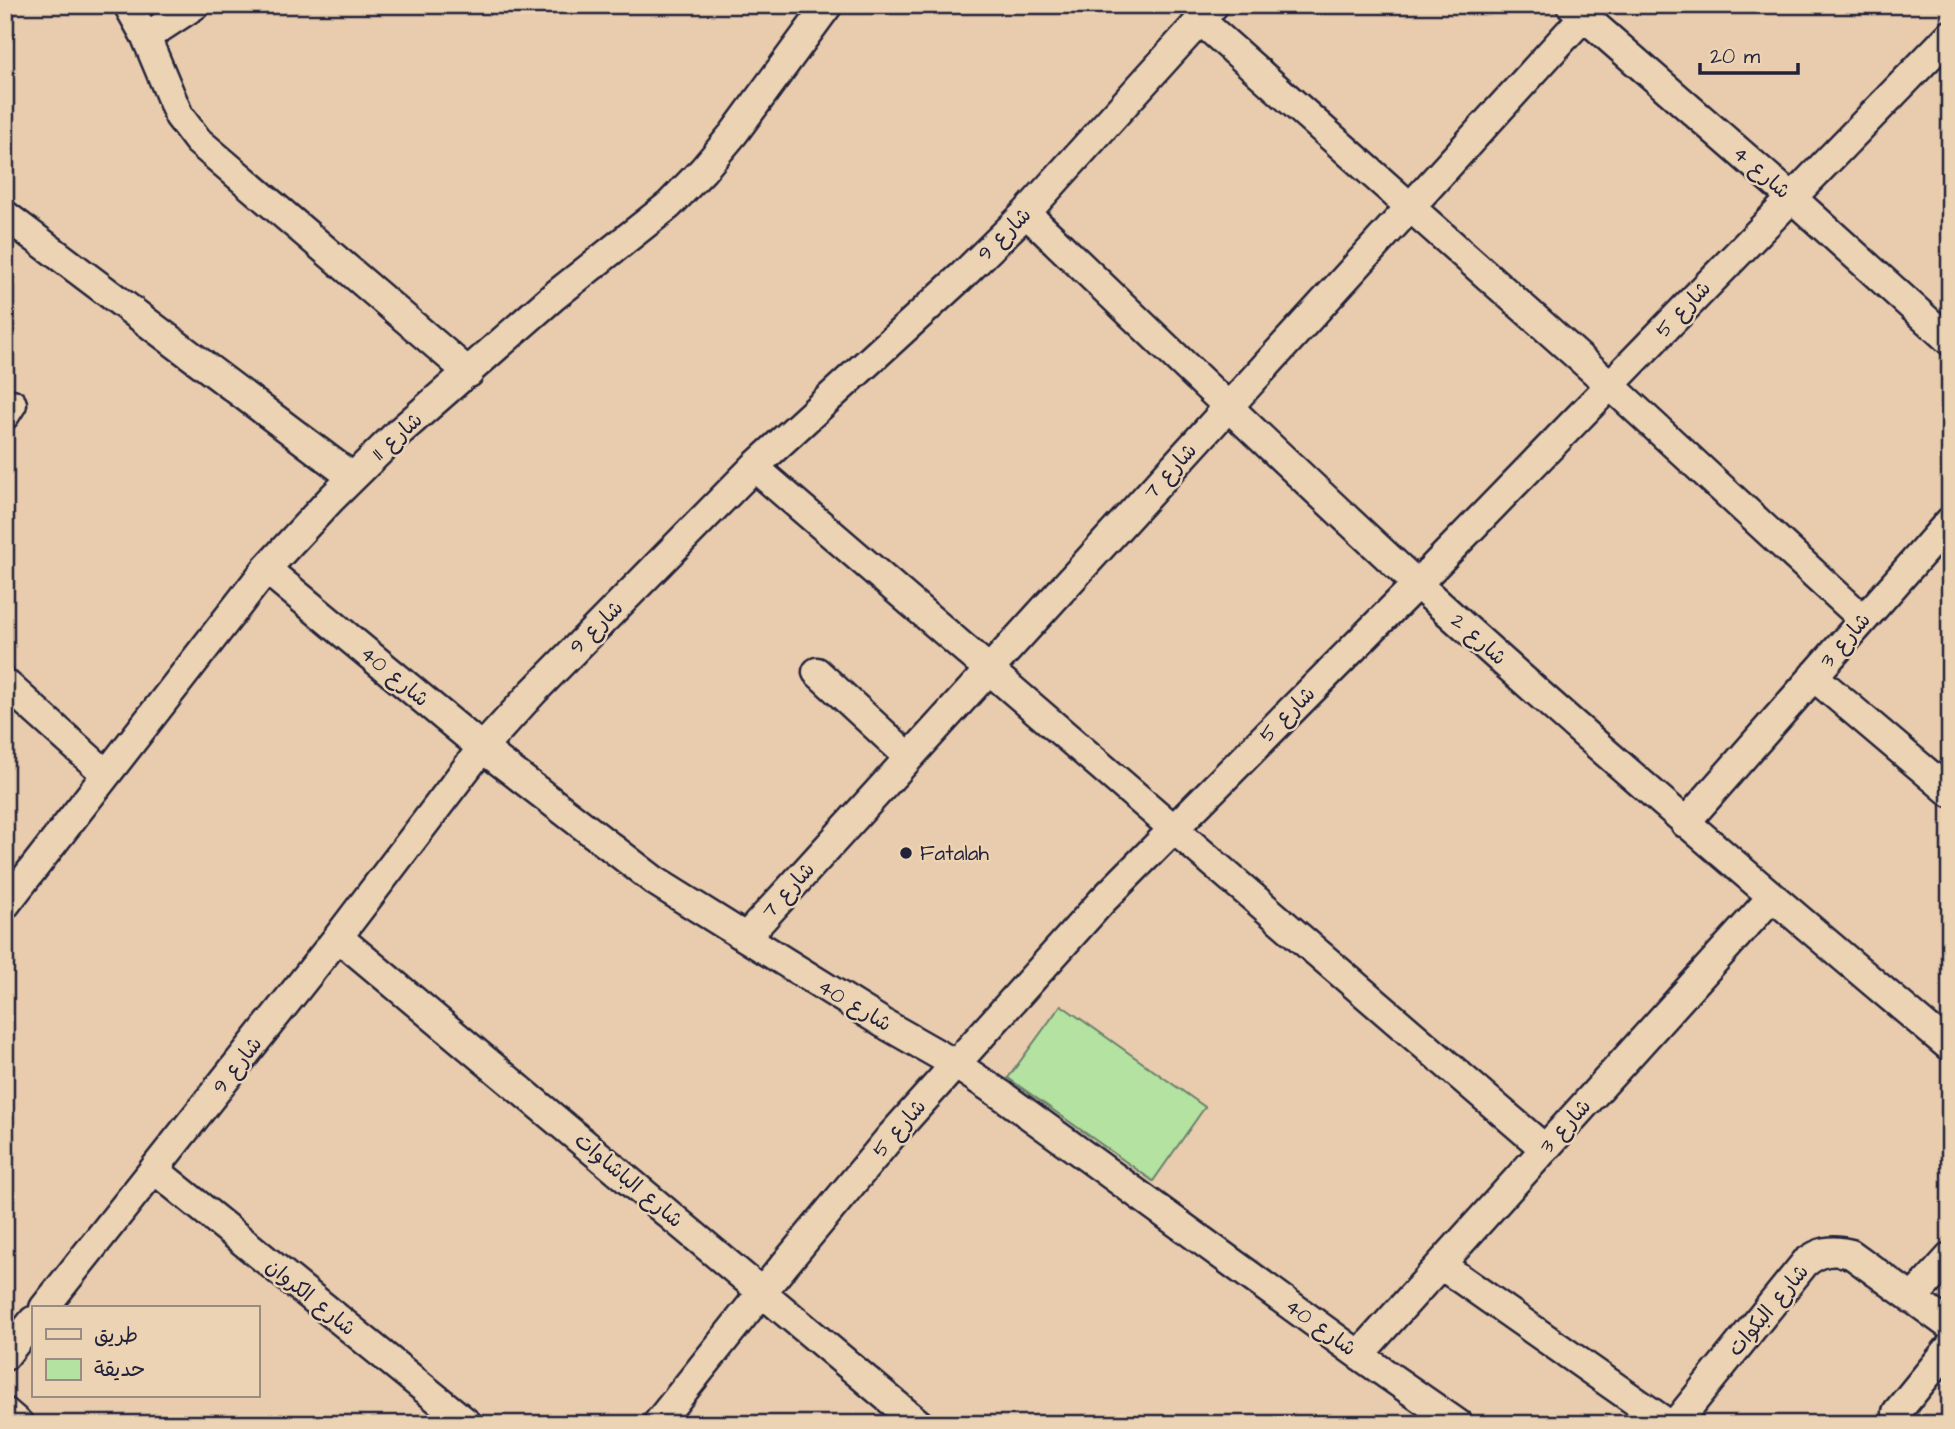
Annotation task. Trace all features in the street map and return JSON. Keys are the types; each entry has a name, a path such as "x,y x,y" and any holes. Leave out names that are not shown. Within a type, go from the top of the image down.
{"street":[{"path":"128,5 146,37 179,116 198,141 469,373"},
{"path":"146,37 195,5"},
{"name":"شارع 11","path":"5,905 266,569 352,477 397,434 553,297 668,205 703,170 828,5"},
{"name":"شارع 4","path":"1583,9 1950,341"},
{"name":"شارع 7","path":"746,937 1410,208 1583,9"},
{"path":"1207,13 1410,208 1609,384 1863,619"},
{"name":"شارع 9","path":"46,1306 338,937 482,748 582,640 754,467 962,276 1026,213 1207,13"},
{"name":"شارع 5","path":"657,1424 892,1135 1102,901 1417,584 1950,35"},
{"name":"شارع 2","path":"1026,213 1228,408 1417,584 1685,823 1950,1046"},
{"path":"5,215 352,477"},
{"path":"754,467 1545,1149"},
{"name":"شارع 3","path":"1685,823 1950,521"},
{"name":"شارع 40","path":"266,569 482,748 654,881 1003,1096 1458,1424"},
{"path":"817,672 909,757"},
{"path":"1813,676 1950,792"},
{"path":"5,683 106,774"},
{"name":"شارع 3","path":"1359,1355 1772,898"},
{"name":"شارع الباشاوات","path":"338,937 919,1424"},
{"name":"شارع الكروان","path":"155,1170 468,1424"},
{"name":"شارع البكوات","path":"1675,1424 1814,1255 1838,1251 1850,1255 1950,1326"},
{"path":"1912,1299 1950,1257"},
{"path":"1441,1265 1668,1424"},
{"path":"5,1356 32,1322"},
{"path":"1897,1412 1950,1347"},
{"path":"5,1412 19,1424"}],"green space":[{"path":"1061,1005 1205,1107 1153,1181 1008,1078"}],"place":[{"name":"Fatalah","path":"906,853"}]}
